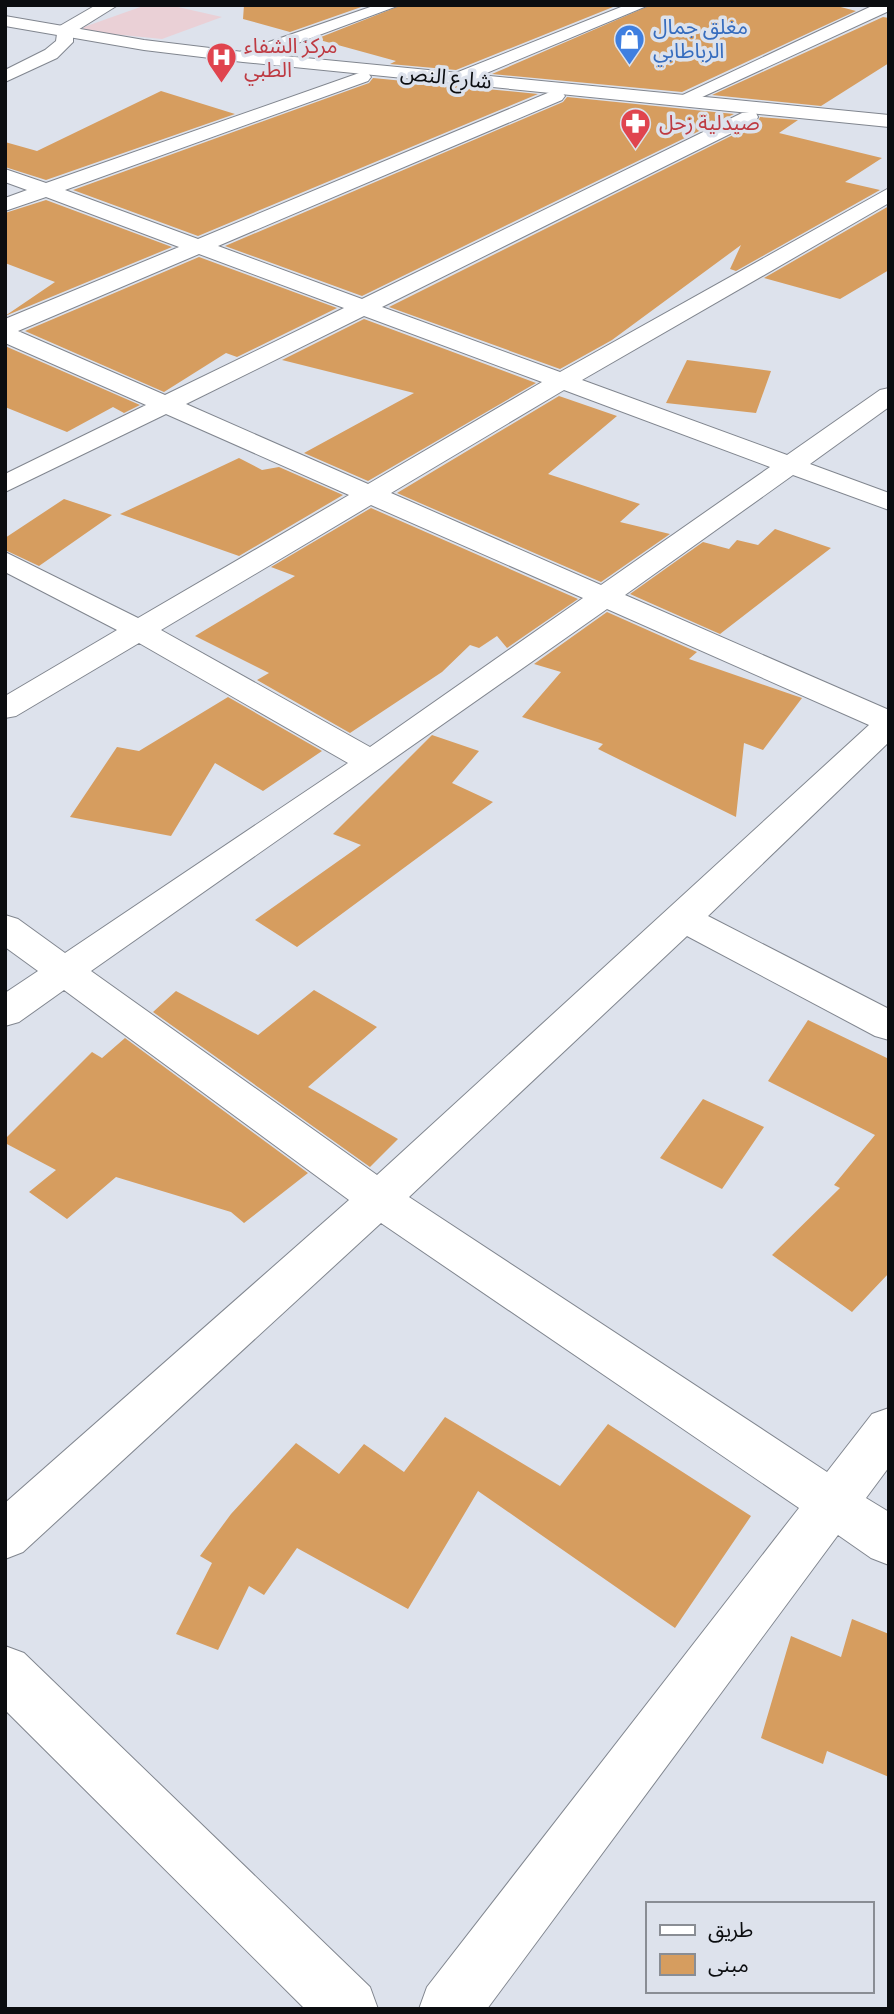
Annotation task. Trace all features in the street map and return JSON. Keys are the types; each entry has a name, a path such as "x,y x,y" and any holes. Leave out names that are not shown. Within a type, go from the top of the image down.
{"street":[{"path":"5,77 44,58 79,20 110,5"},
{"path":"243,57 392,5"},
{"path":"459,78 641,5"},
{"path":"681,100 888,5"},
{"name":"شارع النص","path":"5,22 65,36 362,77 889,130"},
{"name":"شارع النص","path":"5,30 243,57 889,121"},
{"path":"5,205 362,77"},
{"path":"5,328 556,96"},
{"path":"5,484 749,117"},
{"path":"5,175 889,502"},
{"path":"5,709 562,381 884,201"},
{"path":"5,334 889,723 685,919 381,1200 5,1535"},
{"path":"5,1012 371,762 889,395"},
{"path":"5,561 139,629 371,762"},
{"path":"685,919 889,1026"},
{"path":"5,928 381,1200 889,1541"},
{"path":"449,2009 889,1429"},
{"path":"5,1672 348,2009"}],"shaded area":[{"path":"146,5 169,5 222,17 162,39 82,31 84,27"}],"building":[{"path":"244,5 367,5 290,32 243,19"},
{"path":"402,5 618,5 456,70 390,64 396,61 316,39"},
{"path":"651,5 833,5 856,11 682,92 492,74"},
{"path":"883,17 889,18 889,63 821,106 712,95"},
{"path":"373,78 538,94 198,236 73,190 369,83"},
{"path":"161,91 235,114 46,180 5,167 5,142 37,151"},
{"path":"567,97 734,114 362,296 225,246 563,102"},
{"path":"760,117 798,120 779,133 882,158 845,182 880,190 736,271 730,269 741,245 612,340 560,369 389,307 757,123"},
{"path":"46,200 172,247 5,316 55,282 5,263 5,213"},
{"path":"889,206 889,270 840,299 764,278"},
{"path":"199,257 337,308 237,357 226,353 164,392 25,331"},
{"path":"364,319 536,383 368,481 304,453 414,393 282,360"},
{"path":"5,346 140,405 124,413 113,407 67,432 5,407"},
{"path":"687,360 771,371 756,413 666,403"},
{"path":"559,396 617,416 548,474 640,504 620,522 670,534 601,582 397,493"},
{"path":"239,458 262,470 279,467 343,495 239,556 120,514"},
{"path":"64,499 112,515 39,566 5,550 5,538"},
{"path":"371,508 578,599 507,648 497,636 479,648 470,645 442,672 350,733 257,680 269,673 195,636 295,576 271,567"},
{"path":"775,529 831,548 720,634 630,594 703,542 729,549 737,540 758,545"},
{"path":"607,612 697,652 689,659 802,698 763,750 744,743 736,817 598,749 603,744 522,717 561,672 534,664"},
{"path":"228,697 322,751 263,791 215,763 171,836 70,817 117,747 139,751"},
{"path":"432,735 479,751 452,783 493,802 297,947 255,920 361,845 333,834"},
{"path":"314,990 377,1027 308,1087 398,1139 370,1167 153,1012 176,991 258,1035"},
{"path":"808,1020 889,1059 889,1273 852,1312 772,1255 840,1188 834,1185 875,1135 768,1081"},
{"path":"125,1038 308,1173 244,1223 231,1212 116,1177 67,1219 29,1192 56,1170 5,1143 5,1139 92,1052 102,1058"},
{"path":"703,1099 764,1127 722,1189 660,1158"},
{"path":"445,1417 560,1486 608,1424 751,1516 675,1628 478,1491 408,1609 297,1548 264,1595 249,1586 218,1650 176,1634 212,1563 200,1556 231,1514 296,1443 339,1474 364,1444 404,1472"},
{"path":"852,1619 889,1634 889,1777 827,1751 823,1764 761,1738 791,1636 841,1657"}],"place":[{"name":"مغلق جمال الرباطابي","path":"630,66"},
{"name":"مركز الشفاء الطبي","path":"221,85"},
{"name":"صيدلية زحل","path":"636,150"}]}
